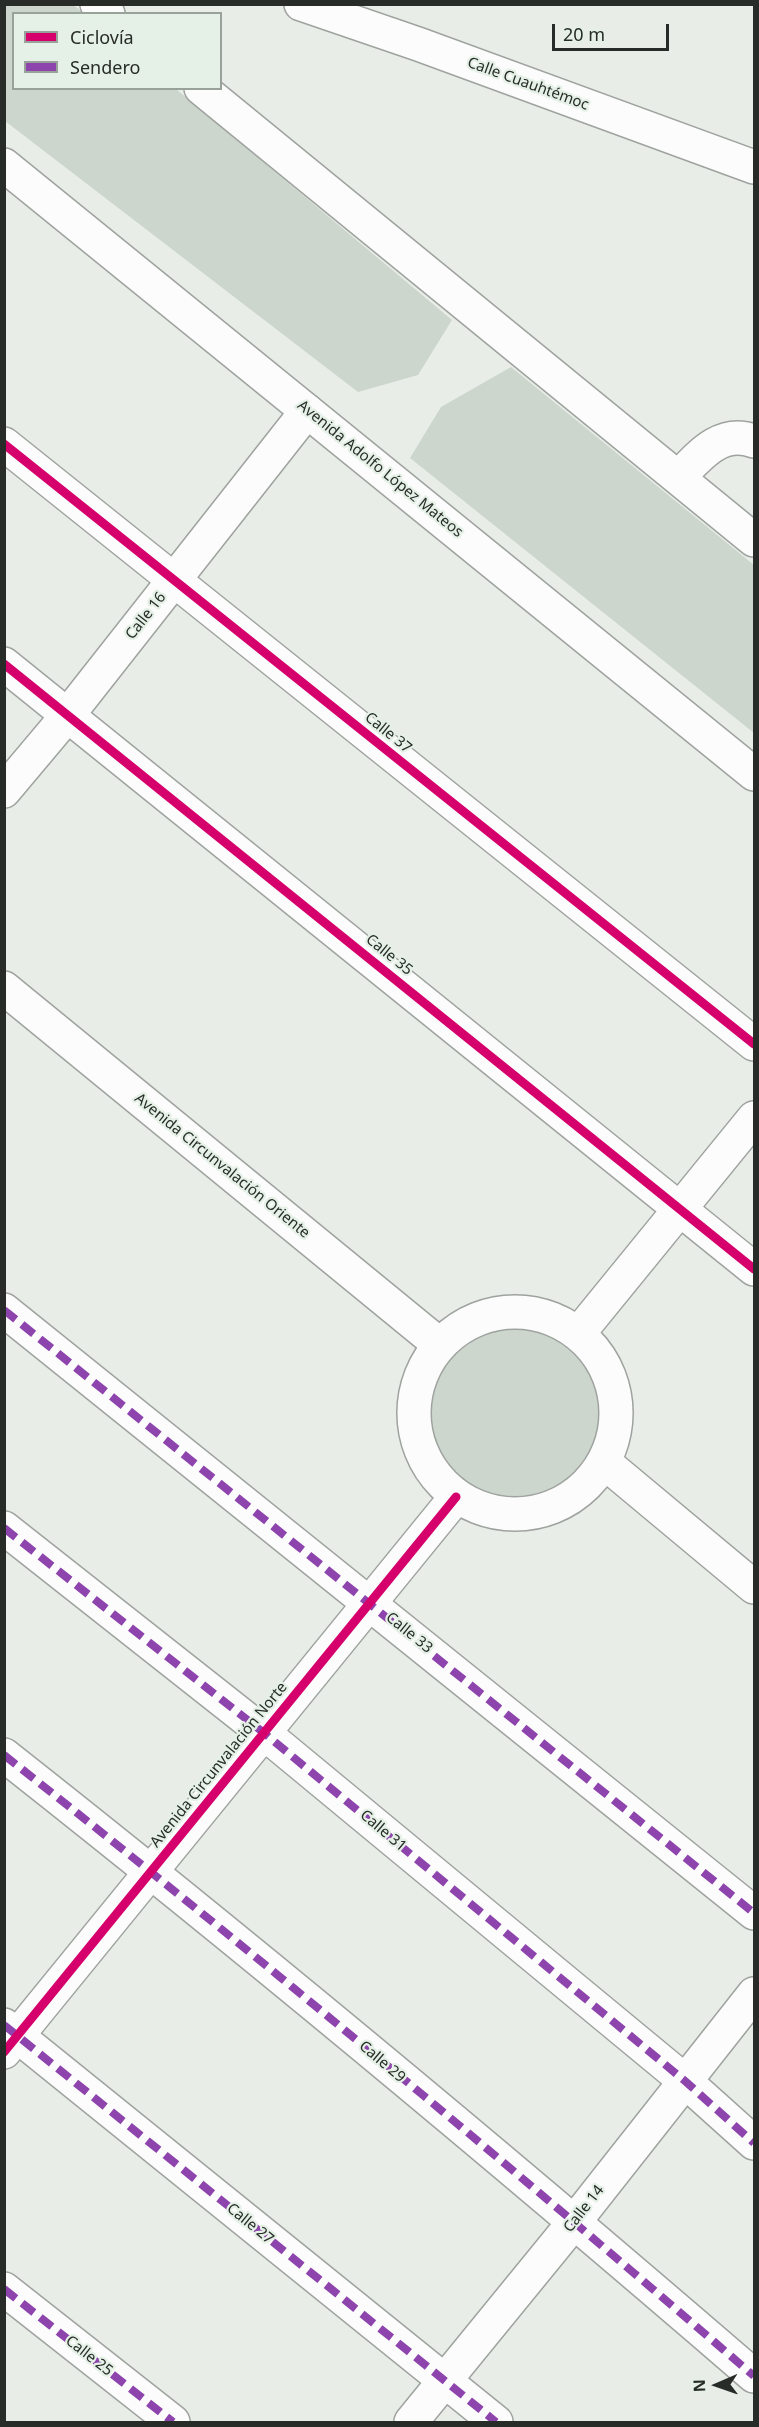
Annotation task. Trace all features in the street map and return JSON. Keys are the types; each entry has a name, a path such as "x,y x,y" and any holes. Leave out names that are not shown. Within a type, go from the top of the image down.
{"street":[{"name":"Calle Cuauhtémoc","path":"301,4 418,44 754,167"},
{"path":"203,90 754,540"},
{"name":"Avenida Adolfo López Mateos","path":"4,165 754,774"},
{"name":"Calle 16","path":"4,791 67,716 308,411"},
{"path":"679,477 706,449 716,443 737,438 754,441"},
{"name":"Calle 37","path":"4,444 754,1044"},
{"name":"Calle 35","path":"4,664 754,1269"},
{"name":"Avenida Circunvalación Oriente","path":"4,988 440,1345"},
{"path":"578,1334 754,1118"},
{"name":"Calle 33","path":"4,1310 754,1913"},
{"path":"522,1311 552,1318 578,1334 597,1354 610,1379 616,1408 614,1436 604,1462 582,1489 554,1507 521,1515 487,1512 456,1497 430,1469 421,1452 414,1425 415,1395 424,1369 440,1345 463,1325 491,1314 522,1311"},
{"path":"604,1462 754,1587"},
{"name":"Avenida Circunvalación Norte","path":"9,2037 152,1871 456,1497"},
{"name":"Calle 31","path":"4,1528 264,1732 685,2081 754,2143"},
{"name":"Calle 29","path":"4,1755 152,1871 575,2222 754,2376"},
{"name":"Calle 14","path":"411,2422 575,2222 754,1994"},
{"name":"Calle 27","path":"9,2037 496,2422"},
{"name":"Calle 25","path":"4,2289 173,2422"}],"shaded area":[{"path":"4,5 73,5 83,12 12,12 12,90 177,90 452,320 418,375 358,392 5,121"},
{"path":"511,367 754,565 754,733 410,458 441,407"},
{"path":"533,1317 561,1324 592,1344 612,1375 618,1393 618,1431 612,1449 592,1480 561,1500 543,1506 515,1507 505,1506 479,1496 463,1486 450,1473 436,1449 430,1431 429,1403 430,1393 440,1367 450,1351 463,1338 487,1324 505,1318"}],"marked path":[{"path":"4,1310 754,1913"},
{"path":"4,1528 264,1733 685,2081 754,2143"},
{"path":"4,1755 382,2061 754,2376"},
{"path":"4,2025 496,2422"},
{"path":"4,2289 173,2422"}],"cycle path":[{"path":"4,444 754,1044"},
{"path":"4,664 754,1269"},
{"path":"4,2052 456,1497"}]}
